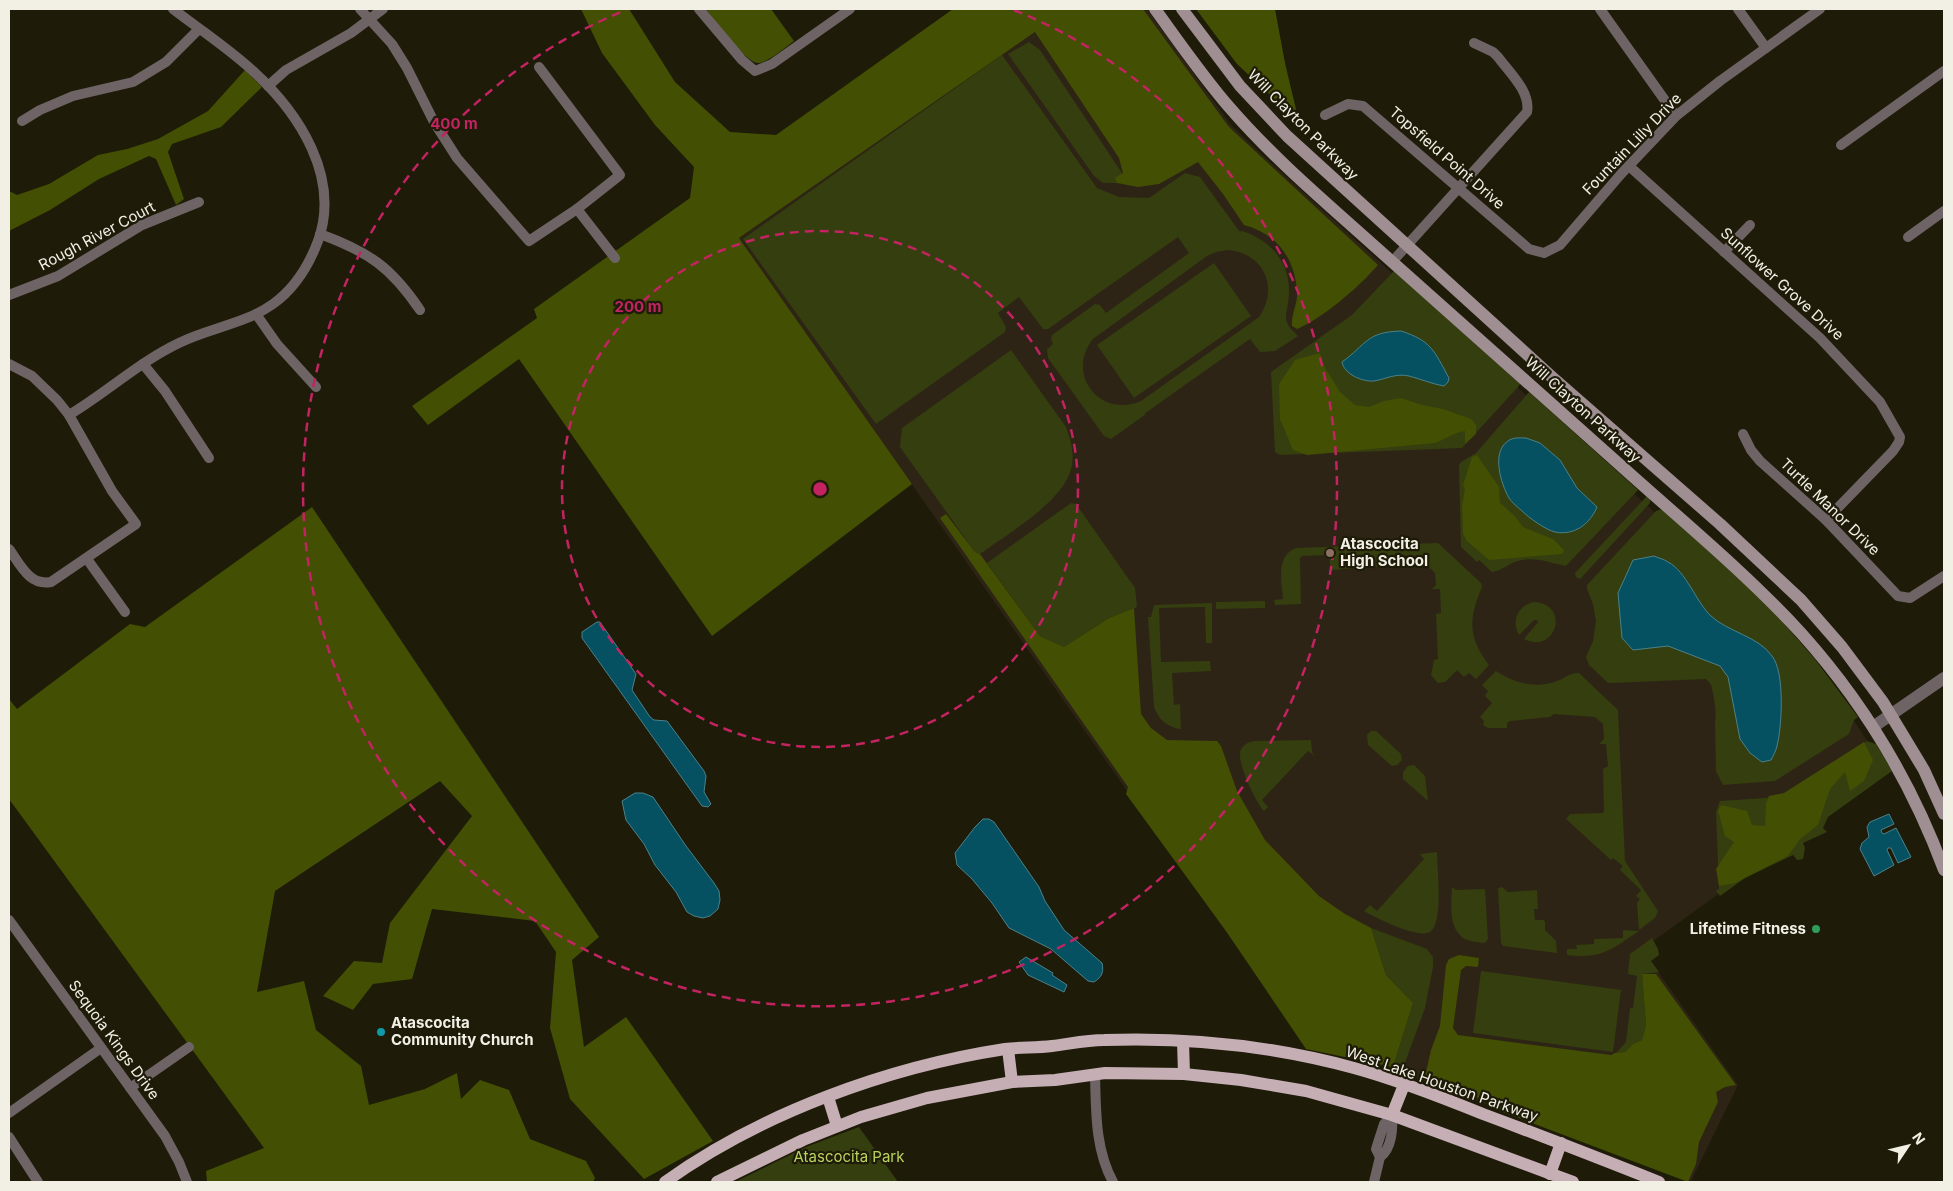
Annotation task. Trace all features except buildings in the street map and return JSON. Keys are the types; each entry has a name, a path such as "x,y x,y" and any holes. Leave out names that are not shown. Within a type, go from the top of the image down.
{"main road":[{"name":"Will Clayton Parkway","path":"1155,9 1210,84 1247,126 1290,170 1659,499 1772,604 1823,659 1873,727 1917,806 1944,870"},
{"name":"Will Clayton Parkway","path":"1182,9 1227,70 1259,108 1313,161 1541,367 1779,577 1842,647 1891,714 1924,770 1944,814"},
{"path":"1528,382 1541,367"},
{"name":"West Lake Houston Parkway","path":"665,1182 713,1152 785,1114 856,1086 917,1067 1008,1049 1051,1047 1104,1040 1184,1041 1246,1046 1312,1058 1356,1069 1561,1143 1659,1182"},
{"path":"1184,1041 1184,1074"},
{"path":"1008,1049 1012,1082"},
{"path":"717,1182 803,1140 837,1126 927,1098 1012,1082 1055,1080 1095,1074 1184,1074 1241,1080 1306,1091 1392,1115 1572,1182"},
{"path":"1392,1115 1404,1085"},
{"path":"828,1097 837,1126"},
{"path":"1550,1174 1561,1143"}],"street":[{"path":"68,415 93,400 143,364 179,343 256,314 274,304 288,292 300,276 313,255 320,234 325,204 321,175 314,151 299,125 268,86 236,56 173,9"},
{"path":"360,9 392,44 434,122 457,158 528,241 577,209 620,175 539,67"},
{"path":"268,86 286,70 331,46 383,9"},
{"path":"699,9 742,60 755,71 772,64 850,9"},
{"path":"1600,9 1676,116"},
{"path":"1738,9 1766,48"},
{"name":"Fountain Lilly Drive","path":"1544,253 1560,245 1629,166 1676,116 1720,81 1820,9"},
{"path":"22,121 40,110 74,96 133,82 166,62 199,29"},
{"path":"1392,262 1526,112 1528,105 1523,92 1498,57 1494,52 1474,43"},
{"path":"1841,145 1944,71"},
{"name":"Topsfield Point Drive","path":"1325,114 1348,104 1363,106 1529,249 1544,253"},
{"name":"Sunflower Grove Drive","path":"1629,166 1820,338 1880,402 1900,436 1893,452 1826,520"},
{"name":"Rough River Court","path":"9,295 58,276 142,225 199,202"},
{"path":"577,209 615,258"},
{"path":"1908,237 1944,211"},
{"path":"1724,252 1750,225"},
{"path":"320,234 363,252 380,263 399,281 420,310"},
{"path":"256,314 288,358 316,387"},
{"path":"9,364 32,376 57,400 68,415 98,469 136,524 57,580 46,583 39,582 26,574 9,549"},
{"path":"143,364 165,391 209,458"},
{"name":"Turtle Manor Drive","path":"1743,434 1751,450 1760,461 1826,520 1891,590 1902,597 1910,598 1944,576"},
{"path":"87,559 125,612"},
{"path":"1873,727 1944,678"},
{"name":"Sequoia Kings Drive","path":"9,920 165,1136 188,1182"},
{"path":"130,1088 189,1047"},
{"path":"9,1113 101,1048"},
{"path":"1095,1074 1098,1134 1107,1172 1113,1182"},
{"path":"1374,1182 1380,1157 1385,1153 1393,1128 1392,1115"},
{"path":"9,1137 38,1182"}],"shaded area":[{"name":"Atascocita High School","path":"1068,9 1147,9 1231,125 1775,622 1848,712 1888,772 1642,949 1738,1085 1691,1181 1382,1065 1306,1046 739,238"}],"green space":[{"path":"581,9 629,9 675,82 730,132 776,135 953,9 1143,9 1229,127 1378,265 1361,283 1329,310 1297,329 1292,326 1297,296 1296,280 1293,268 1282,249 1266,234 1244,225 1198,162 1159,184 1138,187 1117,183 1115,178 1123,173 1119,158 1035,32 739,238 912,484 712,636 519,359 428,425 412,406 537,318 534,309 690,198 694,167 655,125 602,53"},
{"path":"706,9 771,9 794,41 771,58 757,63 737,48"},
{"path":"1196,9 1275,9 1299,122 1237,64"},
{"path":"1029,42 1040,50 1122,173 1117,183 1103,183 1094,176 1008,54"},
{"path":"1002,55 1097,188 1119,197 1149,198 1185,173 1200,177 1239,231 1249,233 1261,240 1280,258 1286,271 1289,286 1286,320 1290,328 1298,336 1275,351 1260,352 1250,339 1111,439 1104,436 1048,358 1047,349 1053,344 1051,340 1052,335 1095,304 1100,305 1106,313 1189,253 1178,237 1048,329 1043,329 1019,297 998,313 1006,327 1005,332 876,424 743,239","holes":["1228,250 1251,258 1259,265 1268,283 1265,306 1259,317 1141,401 1126,405 1112,404 1100,399 1091,390 1085,379 1083,366 1085,352 1093,339 1207,256"]},
{"path":"245,70 262,87 221,127 172,144 168,152 184,199 176,205 156,159 149,156 99,179 50,210 9,231 9,191 17,195 49,184 98,155 127,149 158,139 208,111"},
{"path":"1214,263 1251,316 1134,398 1097,345"},
{"path":"1394,271 1520,384 1462,448 1280,455 1275,452 1271,372 1352,315"},
{"path":"1011,350 1066,427 1073,458 1066,481 1046,505 1019,527 980,554 975,552 900,447 902,428"},
{"path":"1320,353 1325,368 1340,392 1355,405 1369,407 1384,401 1401,398 1443,409 1471,419 1476,425 1476,434 1465,444 1465,431 1435,443 1307,455 1293,450 1280,419 1279,384 1295,360"},
{"path":"1529,392 1638,490 1566,566 1537,560 1525,560 1515,562 1492,572 1479,560 1477,562 1461,547 1459,465 1476,453"},
{"path":"1477,455 1499,487 1500,503 1514,515 1523,527 1553,539 1564,550 1562,554 1489,560 1467,541 1463,533 1462,505 1465,490 1463,485 1472,457"},
{"path":"1647,496 1650,499 1650,503 1580,579 1576,577 1575,573"},
{"path":"1071,503 1076,504 1135,588 1137,607 1109,618 1064,647 1040,636 987,563"},
{"path":"312,507 599,937 572,960 584,1047 626,1017 713,1141 644,1179 570,1099 550,1028 556,952 535,921 432,909 412,979 373,984 353,1010 323,996 354,961 382,963 390,923 472,816 440,781 275,891 257,992 304,981 316,1030 361,1066 369,1105 425,1089 457,1073 461,1099 480,1080 509,1090 530,1139 586,1161 595,1178 593,1182 207,1182 206,1171 264,1148 9,799 9,699 17,709 130,624 145,627"},
{"path":"1662,509 1764,601 1814,658 1858,717 1854,720 1849,734 1775,781 1723,785 1716,771 1716,715 1711,686 1706,679 1608,683 1589,665 1586,657 1593,641 1596,621 1587,585 1656,511"},
{"path":"946,514 975,552 980,554 1040,636 1064,647 1109,618 1134,608 1141,714 1151,728 1167,740 1217,741 1221,746 1237,791 1265,840 1319,896 1345,914 1371,928 1386,975 1413,1003 1393,1067 1306,1049 1226,931 1126,794 1128,787 940,518"},
{"path":"1438,543 1481,583 1482,587 1475,608 1472,627 1477,645 1489,665 1476,679 1469,673 1464,677 1457,670 1445,682 1438,683 1431,675 1434,660 1438,659 1436,614 1441,613 1440,589 1432,589 1436,585 1435,573 1425,563 1411,563 1408,566 1407,560 1385,560 1384,566 1331,570 1327,555 1302,556 1300,558 1301,604 1275,605 1274,600 1283,599 1282,563 1289,552 1296,548"},
{"path":"1265,601 1265,608 1216,609 1216,602"},
{"path":"1534,602 1546,605 1553,611 1556,619 1551,635 1544,640 1535,642 1524,639 1538,622 1537,620 1534,620 1519,635 1516,624 1520,610"},
{"path":"1212,603 1212,643 1206,643 1205,607 1159,608 1161,662 1210,661 1211,671 1172,673 1174,705 1180,704 1181,729 1172,727 1164,722 1154,707 1148,617 1151,617 1154,605"},
{"path":"1496,671 1510,679 1533,685 1557,681 1571,674 1579,673 1618,710 1625,861 1658,911 1655,918 1639,930 1637,903 1640,899 1636,896 1641,890 1620,870 1623,866 1613,858 1611,860 1566,819 1570,814 1603,813 1604,811 1603,769 1608,766 1606,744 1599,744 1604,739 1603,724 1595,717 1554,714 1550,717 1510,721 1507,723 1507,728 1488,728 1483,725 1484,721 1480,717 1492,703 1485,696 1488,691 1482,685"},
{"path":"1371,731 1376,731 1401,754 1402,760 1397,765 1392,766 1368,745 1367,735"},
{"path":"1311,740 1312,752 1315,756 1308,751 1262,800 1268,807 1264,811 1245,777 1240,756 1242,748 1249,742 1255,741"},
{"path":"1867,741 1876,744 1892,771 1828,817 1823,828 1827,832 1803,843 1805,848 1803,859 1797,860 1793,855 1745,878 1720,896 1716,891 1719,889 1716,812 1720,801 1780,797"},
{"path":"1864,742 1873,760 1864,781 1850,791 1845,772 1830,789 1818,825 1800,839 1788,856 1735,883 1719,886 1716,869 1734,842 1725,836 1718,811 1721,805 1747,811 1752,825 1765,826 1766,803 1769,796 1784,793"},
{"path":"1414,765 1425,776 1428,801 1403,779 1403,772 1408,766"},
{"path":"1437,852 1438,907 1437,918 1430,932 1416,933 1387,923 1364,911 1370,905 1377,911 1424,859 1420,854"},
{"path":"1452,887 1456,890 1485,889 1488,939 1485,943 1465,939 1456,929 1452,916"},
{"path":"1502,887 1508,892 1537,890 1538,909 1534,909 1535,920 1543,920 1545,922 1545,930 1556,941 1557,953 1503,946 1501,943 1498,888"},
{"path":"1371,928 1427,949 1433,957 1433,967 1425,1008 1402,1071 1393,1067 1413,1003 1386,975"},
{"path":"1623,930 1639,931 1606,952 1589,956 1567,955 1567,949 1577,949 1576,945 1594,944 1594,939 1623,938"},
{"path":"1652,938 1659,955 1651,961 1659,972 1642,974 1646,1025 1642,1040 1633,1044 1625,1052 1616,1053 1626,1042 1630,1008 1633,1008 1637,976 1628,974 1630,954"},
{"path":"1459,955 1479,958 1478,967 1466,966 1461,970 1453,1028 1458,1035 1611,1055 1625,1052 1633,1044 1642,1040 1646,1025 1642,974 1656,974 1736,1085 1725,1087 1716,1092 1718,1102 1699,1142 1696,1164 1688,1182 1500,1111 1489,1091 1484,1091 1485,1100 1424,1081 1431,1050 1440,1026 1446,965 1449,959"},
{"path":"1481,971 1621,990 1613,1052 1473,1033"},
{"name":"Atascocita Park","path":"859,1127 898,1182 735,1182 806,1147"}],"water":[{"path":"1401,331 1419,339 1431,348 1449,378 1444,386 1404,375 1369,381 1350,374 1343,366 1342,362 1368,340 1381,334"},
{"path":"1526,438 1540,443 1560,460 1577,488 1597,507 1590,519 1575,530 1562,533 1551,531 1529,517 1509,498 1503,485 1499,468 1500,453 1503,446 1510,440"},
{"path":"1654,556 1666,561 1680,572 1700,603 1711,616 1759,644 1772,656 1779,674 1781,686 1781,713 1779,737 1771,760 1762,762 1750,753 1740,739 1728,677 1720,666 1668,646 1633,650 1622,638 1618,593 1633,560"},
{"path":"600,622 636,674 632,690 650,717 654,720 667,721 704,771 706,776 704,792 711,804 708,807 702,806 582,638 582,632"},
{"path":"635,793 643,793 653,797 719,891 718,909 710,916 703,918 687,912 676,892 655,865 644,844 626,820 622,801"},
{"path":"1889,814 1894,824 1881,830 1882,833 1884,834 1896,828 1911,857 1898,863 1891,848 1888,848 1887,850 1894,865 1874,876 1860,849 1862,843 1869,837 1867,827 1870,822"},
{"path":"983,819 989,819 994,822 1039,887 1045,901 1064,930 1102,963 1102,974 1097,980 1094,982 1088,981 1051,949 1009,928 992,903 972,879 957,865 955,853"},
{"path":"1026,957 1053,973 1052,975 1067,985 1064,992 1028,975 1019,962"}],"place":[{"name":"Atascocita High School","path":"1330,553"},
{"name":"Lifetime Fitness","path":"1816,929"},
{"name":"Atascocita Community Church","path":"381,1032"}]}
